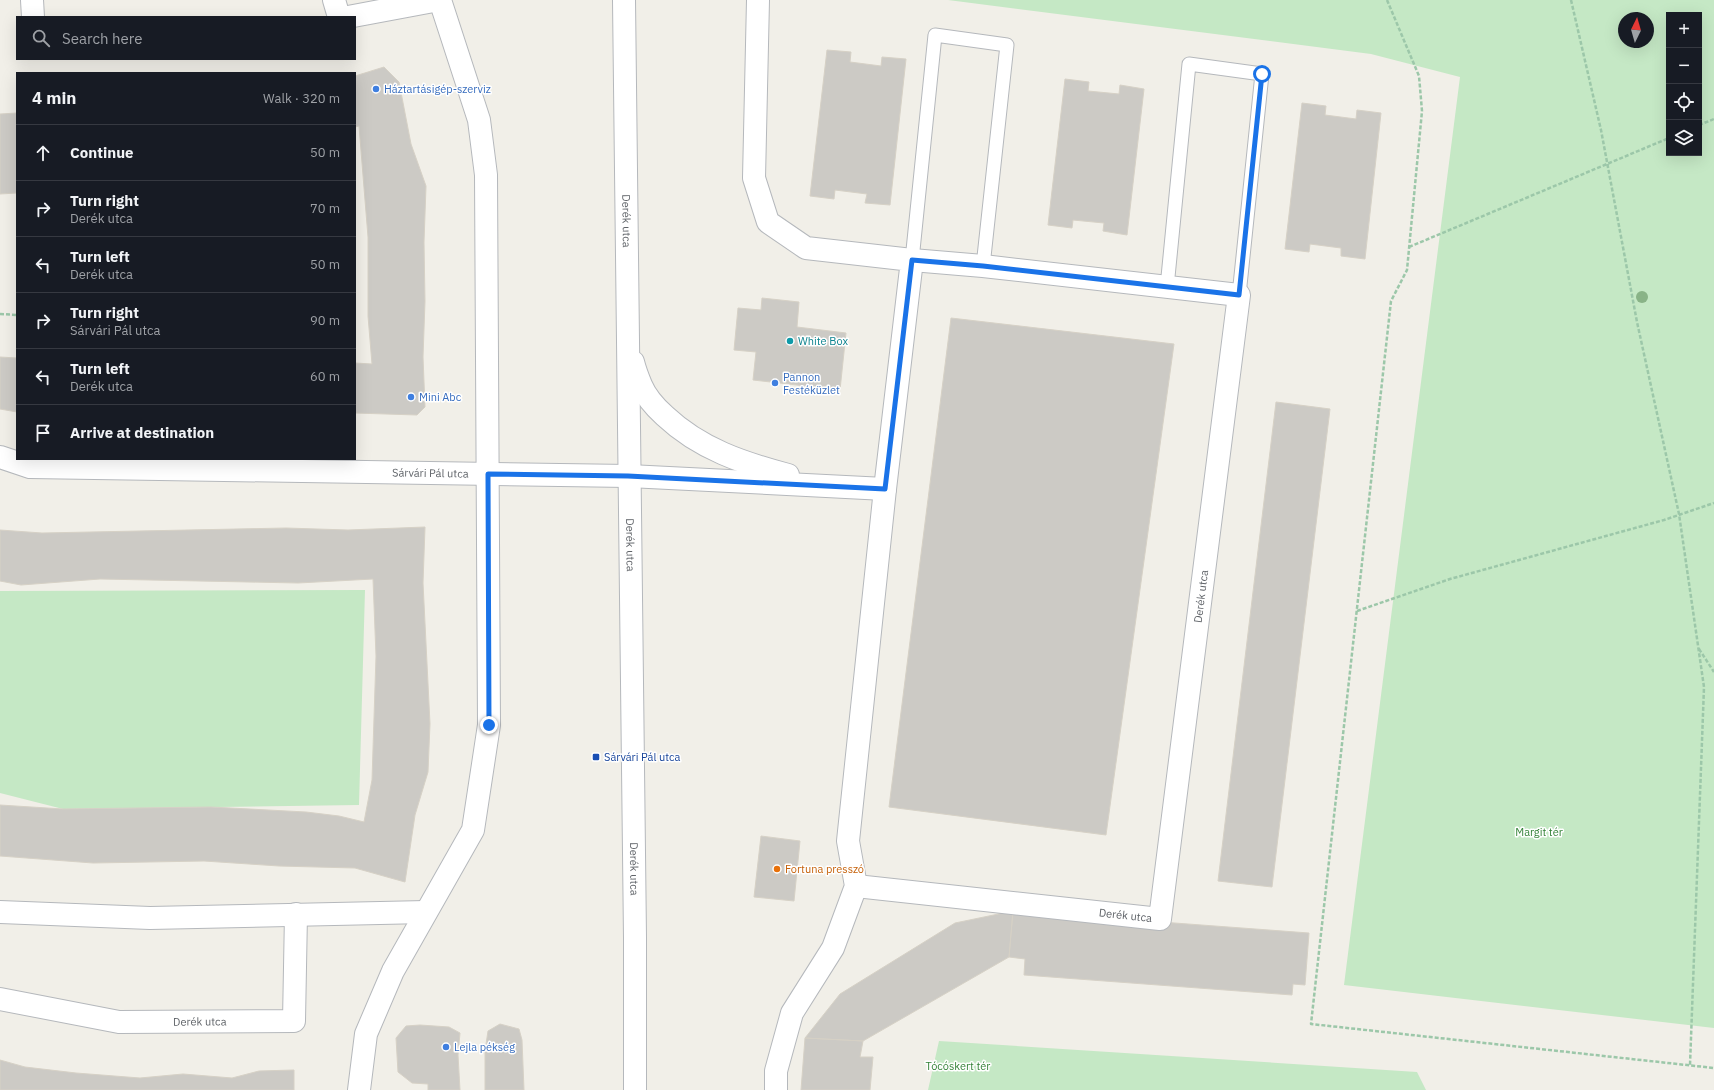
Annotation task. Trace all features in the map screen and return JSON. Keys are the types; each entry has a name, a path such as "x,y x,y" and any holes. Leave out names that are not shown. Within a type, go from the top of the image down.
{"street":[{"path":"32,0 33,16"},
{"path":"334,0 339,16"},
{"path":"353,16 440,0 479,120 486,175 488,474 489,725 473,830 393,971 366,1034 359,1090"},
{"name":"Derék utca","path":"624,0 628,476 635,938 635,1090"},
{"path":"758,0 754,178 768,222 806,248 912,260 983,266 1239,295"},
{"path":"776,1090 776,1071 792,1013 833,948 856,886 848,841 885,489 912,260"},
{"name":"Derék utca","path":"856,886 1160,919 1239,295"},
{"path":"627,346 641,386 654,406 672,423 688,435 707,447 761,468 834,486"},
{"name":"Sárvári Pál utca","path":"0,457 30,467 628,476 885,489"},
{"path":"0,912 150,918 426,912"},
{"name":"Derék utca","path":"0,999 119,1022 294,1021 296,914"}],"lane":[{"path":"912,260 935,35 1007,45 983,266"},
{"path":"1167,287 1190,64 1262,74 1239,295"}],"path":[{"path":"1387,0 1419,76 1422,111 1407,270 1391,301 1311,1024 1714,1068"},
{"path":"1571,0 1601,130 1637,322 1678,514 1704,687 1690,1065"},
{"path":"1702,124 1714,119"},
{"path":"1409,247 1666,139"},
{"path":"0,314 16,315"},
{"path":"1357,610 1450,579 1714,503"},
{"path":"1698,648 1714,672"}],"green space":[{"name":"Margit tér","path":"948,0 1714,0 1714,1028 1344,985 1460,77 1371,54"},
{"path":"365,590 359,805 63,809 0,793 0,591"},
{"name":"Tócóskert tér","path":"939,1041 1417,1072 1426,1090 928,1090"}],"building":[{"path":"827,50 851,52 850,62 881,66 882,57 906,59 890,205 865,203 867,194 835,190 834,199 810,196"},
{"path":"384,67 399,82 411,144 426,186 423,357 425,407 417,415 356,413 356,363 372,364 368,316 368,237 359,126 356,127 356,76"},
{"path":"1065,79 1089,82 1088,91 1119,94 1120,85 1144,89 1127,235 1103,231 1104,223 1073,220 1072,228 1048,225"},
{"path":"1302,103 1326,106 1325,115 1356,119 1357,110 1381,113 1365,259 1341,256 1341,248 1310,244 1309,252 1285,249"},
{"path":"16,113 16,193 0,194 0,114"},
{"name":"White Box","path":"762,298 799,302 797,327 846,333 840,390 753,380 756,352 734,350 738,308 761,310"},
{"path":"951,318 1174,344 1106,835 889,807"},
{"path":"0,357 16,358 16,412 0,409"},
{"path":"1276,402 1330,409 1272,887 1218,881"},
{"path":"425,527 423,583 430,724 428,772 415,815 405,882 355,868 279,866 204,861 93,863 0,856 0,805 63,809 211,807 306,812 339,816 364,822 372,780 376,656 373,579 298,583 100,579 21,585 0,581 0,530 42,533 286,528 348,530"},
{"name":"Fortuna presszó","path":"761,836 800,841 794,901 754,897"},
{"path":"1013,911 1009,957 863,1041 805,1038 840,994 955,923"},
{"path":"1013,911 1309,933 1305,985 1293,984 1292,995 1024,975 1025,959 1009,957"},
{"path":"500,1024 519,1029 522,1040 524,1090 485,1090 485,1051 488,1031"},
{"path":"420,1025 449,1027 460,1033 458,1055 460,1090 428,1090 428,1084 412,1083 398,1072 396,1038 406,1026"},
{"path":"805,1038 863,1041 860,1057 873,1057 870,1090 801,1090"},
{"path":"0,1060 25,1067 140,1078 183,1074 232,1078 259,1071 294,1070 294,1090 0,1090"}],"place":[{"name":"Háztartásigép-szerviz","path":"376,89"},
{"name":"White Box","path":"790,341"},
{"name":"Pannon Festéküzlet","path":"775,383"},
{"name":"Mini Abc","path":"411,397"},
{"name":"Sárvári Pál utca","path":"596,757"},
{"name":"Fortuna presszó","path":"777,869"},
{"name":"Lejla pékség","path":"446,1047"}],"route":[{"path":"489,725 488,474 628,476 885,489 912,260 983,266 1239,295 1262,74"}]}
